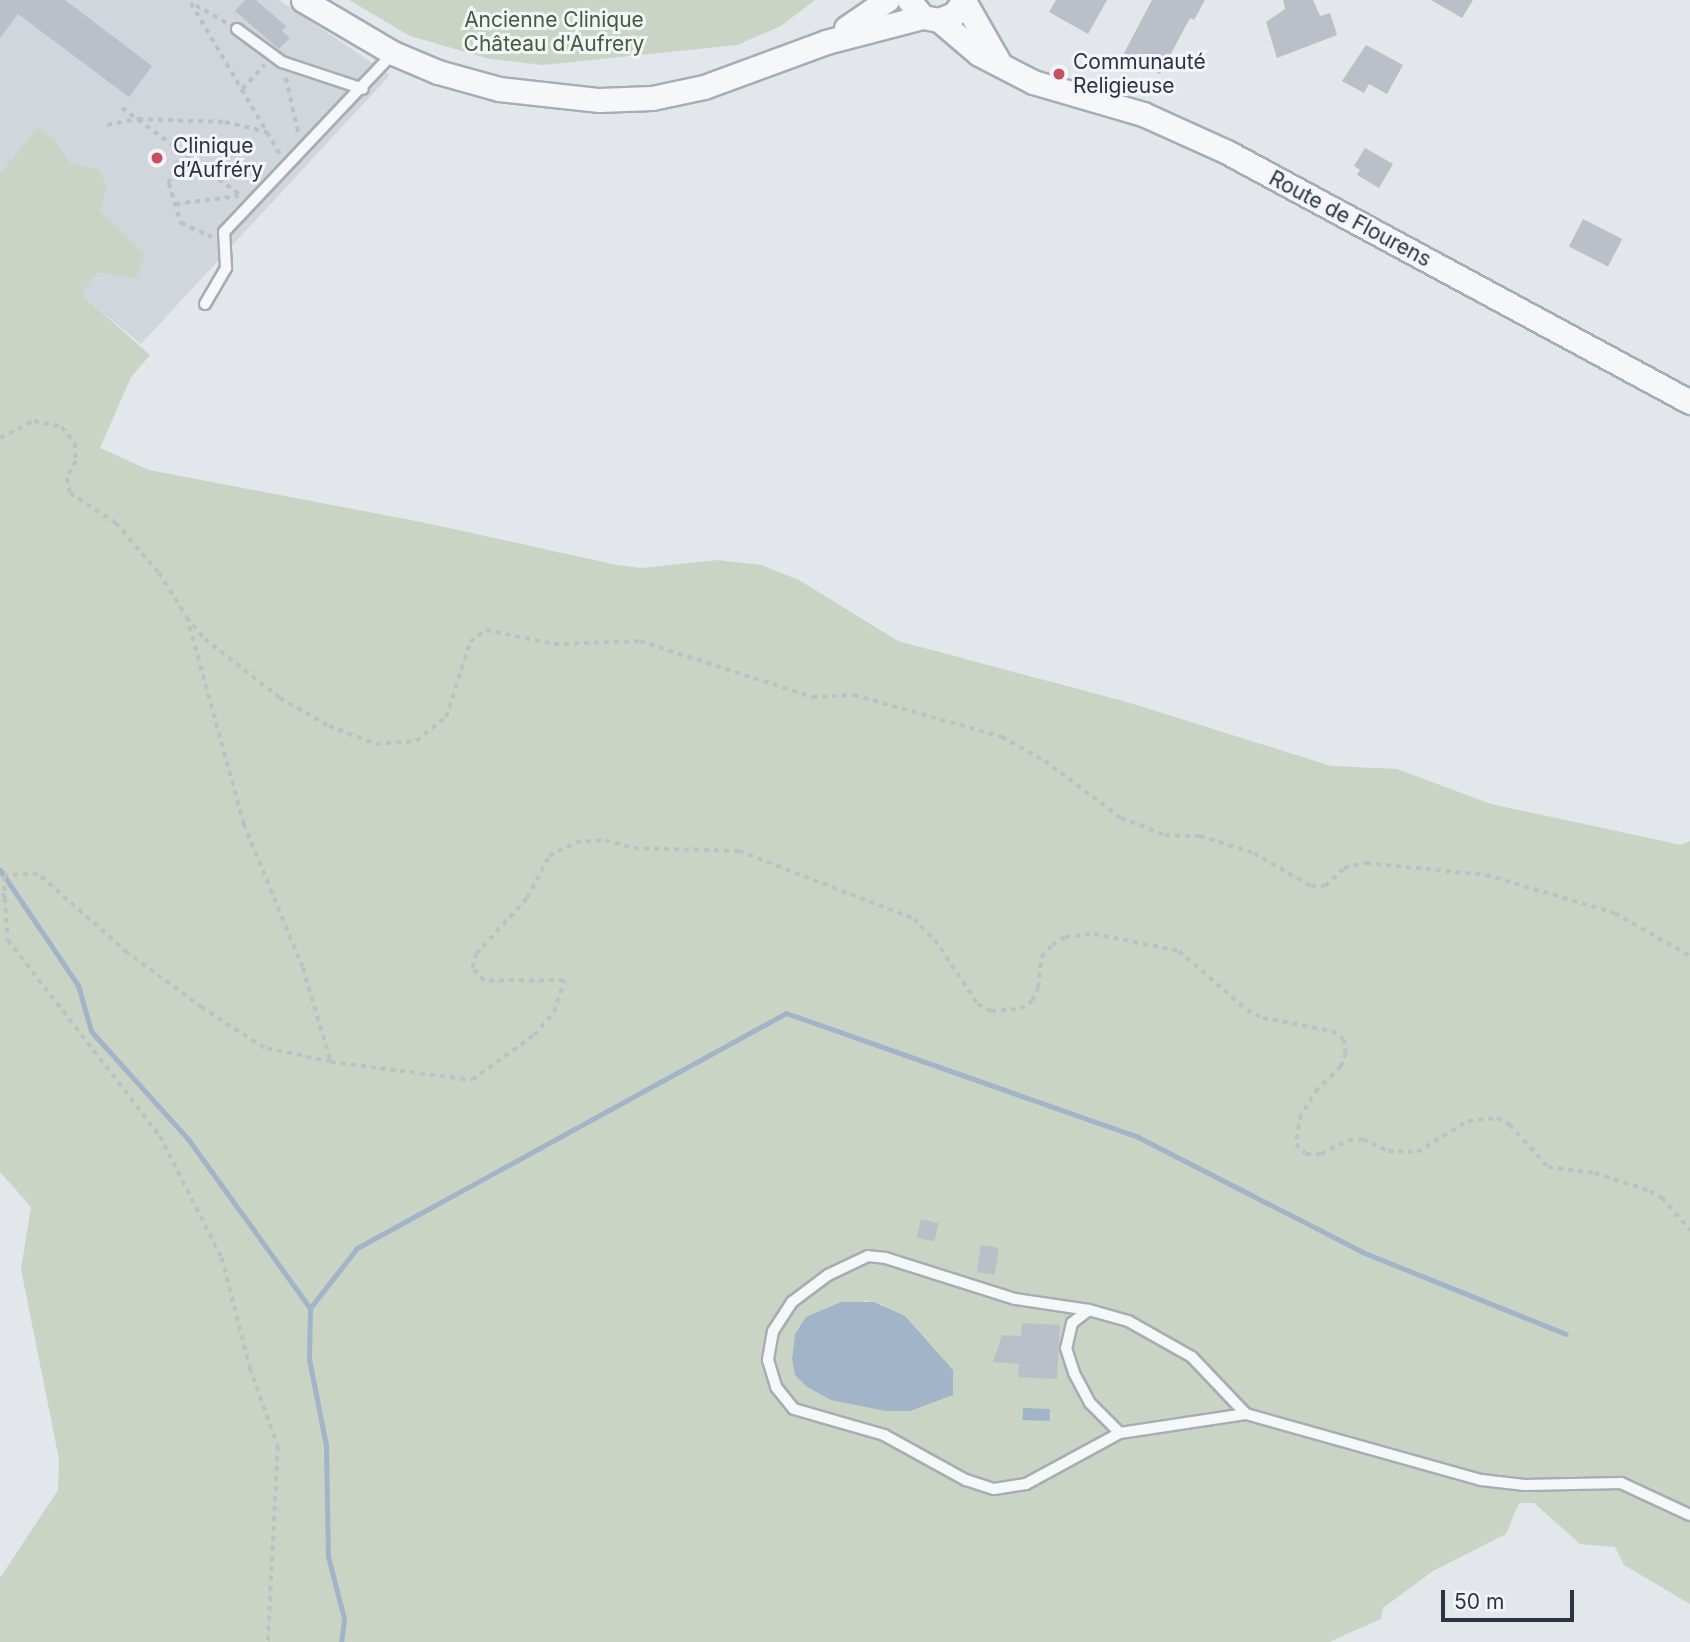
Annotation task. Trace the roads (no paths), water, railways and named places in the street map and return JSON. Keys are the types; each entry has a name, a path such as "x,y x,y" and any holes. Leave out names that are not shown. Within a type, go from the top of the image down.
{"street":[{"path":"303,0 393,53 499,89 598,100 652,97 704,87 826,42 923,12 954,14 964,1 999,62"},
{"path":"826,42 887,0"},
{"name":"Route de Flourens","path":"923,12 979,54 999,62 1033,82 1143,114 1209,142 1690,402"}],"lane":[{"path":"237,29 282,62 363,89"},
{"path":"205,304 226,268 221,241 224,232 363,89 393,53"},
{"path":"1246,1415 1192,1357 1128,1321 1089,1310 1015,1299 886,1258 868,1256 828,1275 792,1301 773,1331 768,1360 776,1387 794,1409 884,1435 966,1480 994,1489 1026,1484 1120,1433 1246,1415 1481,1480 1525,1485 1621,1483 1690,1515"},
{"path":"1089,1310 1072,1323 1066,1348 1090,1403 1120,1433"}],"water":[{"path":"841,1302 874,1302 905,1316 953,1370 953,1395 910,1411 886,1411 831,1400 807,1387 795,1375 792,1359 795,1334 806,1317"},
{"path":"1023,1408 1050,1409 1050,1421 1023,1420"}],"waterway":[{"path":"0,870 78,985 91,1031 188,1139 310,1308 309,1359 326,1446 328,1556 344,1619 341,1642"},
{"path":"310,1308 357,1248 786,1013 1136,1136 1367,1254 1566,1334"}],"place":[{"name":"Communauté Religieuse","path":"1059,74"},
{"name":"Clinique d’Aufréry","path":"157,158"}],"park label":[{"name":"Ancienne Clinique Château d'Aufrery","path":"554,32"}]}
